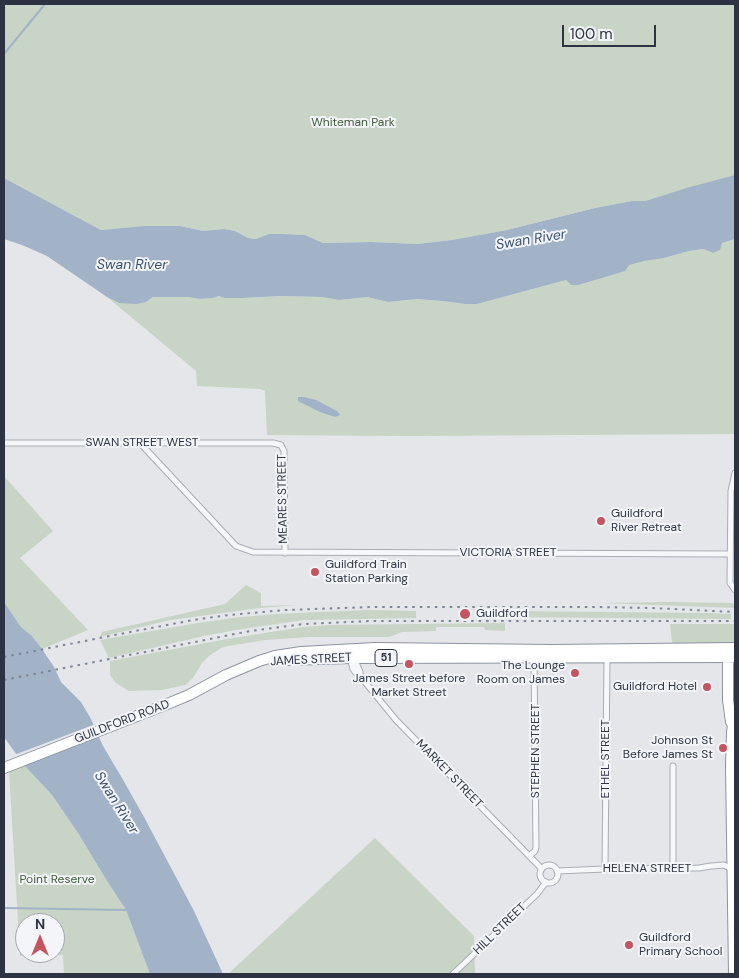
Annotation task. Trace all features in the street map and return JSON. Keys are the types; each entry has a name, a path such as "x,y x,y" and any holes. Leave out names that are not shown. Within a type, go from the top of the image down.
{"highway":[{"name":"JAMES STREET","path":"238,669 277,660 388,648 524,650 607,654"},
{"path":"388,648 390,653 394,655 429,658"},
{"name":"JAMES STREET","path":"352,653 429,658 535,658 607,654 732,652"},
{"path":"732,652 728,700 732,732 734,974"},
{"name":"GUILDFORD ROAD","path":"4,768 166,705 238,669"},
{"path":"732,732 735,711"}],"street":[{"name":"SWAN STREET WEST","path":"4,443 273,443 281,445"},
{"path":"140,443 236,546 253,552 285,552"},
{"name":"MEARES STREET","path":"281,445 284,451 285,552"},
{"path":"734,588 730,583 730,554 731,491 735,473"},
{"name":"VICTORIA STREET","path":"285,552 730,554"},
{"path":"524,650 532,653 535,658"},
{"name":"MARKET STREET","path":"352,653 360,676 396,720 542,869"},
{"name":"ETHEL STREET","path":"605,869 607,654"},
{"name":"STEPHEN STREET","path":"529,856 535,851 536,847 535,658"},
{"path":"673,766 673,869"},
{"path":"548,866 555,868 558,874 556,880 553,882 544,881 541,875 542,869 548,866"},
{"name":"HELENA STREET","path":"557,871 673,869 711,866 724,866 734,869"},
{"name":"HILL STREET","path":"453,974 537,894 546,882"}],"green space":[{"name":"Whiteman Park","path":"4,4 735,4 735,175 645,201 632,201 595,208 507,230 417,244 371,242 323,243 305,235 283,234 269,234 257,239 248,238 235,231 224,229 203,231 180,226 101,230 4,178"},
{"path":"735,239 735,434 267,435 265,391 260,389 197,386 196,371 107,297 119,303 146,302 153,297 200,299 219,296 224,298 243,298 281,296 322,297 339,300 367,297 388,302 417,299 477,304 566,280 571,285 629,264 664,258 689,251 703,249 713,253 722,243"},
{"path":"4,476 53,531 20,558 88,630 42,649 32,636 21,627 4,602"},
{"path":"246,585 261,593 261,606 297,605 170,620 100,637 102,632 225,604"},
{"path":"603,603 732,603 735,604 735,608"},
{"path":"369,610 416,611 416,618 304,620 204,636 109,658 100,640 232,618"},
{"path":"505,611 707,613 731,614 731,619 505,617"},
{"path":"505,623 505,631 485,630 484,627 436,627 436,631 402,632 389,637 309,637 265,640 228,646 209,656 202,663 193,678 185,685 162,690 129,691 116,683 110,675 110,661 303,627"},
{"path":"670,624 735,624 735,644 676,644 672,642"},
{"name":"Point Reserve","path":"24,765 52,795 126,910 150,973 64,973 65,913 17,913 9,771"},
{"path":"375,838 474,936 475,974 228,974"}],"water":[{"name":"Swan River","path":"735,175 735,239 722,243 720,250 713,253 703,249 689,251 644,261 629,265 625,271 578,285 571,285 566,280 477,304 417,299 388,302 367,297 339,300 322,297 281,296 224,298 219,296 200,299 153,297 146,302 136,304 119,303 107,297 47,256 4,239 4,178 101,230 146,226 180,226 203,231 224,229 256,239 269,234 283,234 305,235 323,243 371,242 417,244 507,230 595,208 632,201 645,201"},
{"path":"298,397 316,400 337,411 340,415 335,417 320,412 298,401"},
{"name":"Swan River","path":"4,602 21,627 32,636 42,649 61,682 81,702 103,746 144,817 194,911 223,974 150,974 126,910 52,795 24,765 4,737"}],"pier":[{"path":"96,724 100,734 21,765 14,755"}],"waterway":[{"path":"4,54 45,4"},
{"path":"4,908 126,910"}],"railway":[{"path":"4,657 199,619 285,610 371,607 596,607 735,612"},
{"path":"4,680 250,631 304,624 371,621 735,621"}],"place":[{"name":"Guildford River Retreat","path":"601,521"},
{"name":"Guildford Train Station Parking","path":"315,572"},
{"name":"Guildford","path":"465,614"},
{"name":"James Street before Market Street","path":"409,664"},
{"name":"The Lounge Room on James","path":"575,673"},
{"name":"Guildford Hotel","path":"707,687"},
{"name":"Johnson St Before James St","path":"723,748"},
{"name":"Guildford Primary School","path":"629,945"}]}
